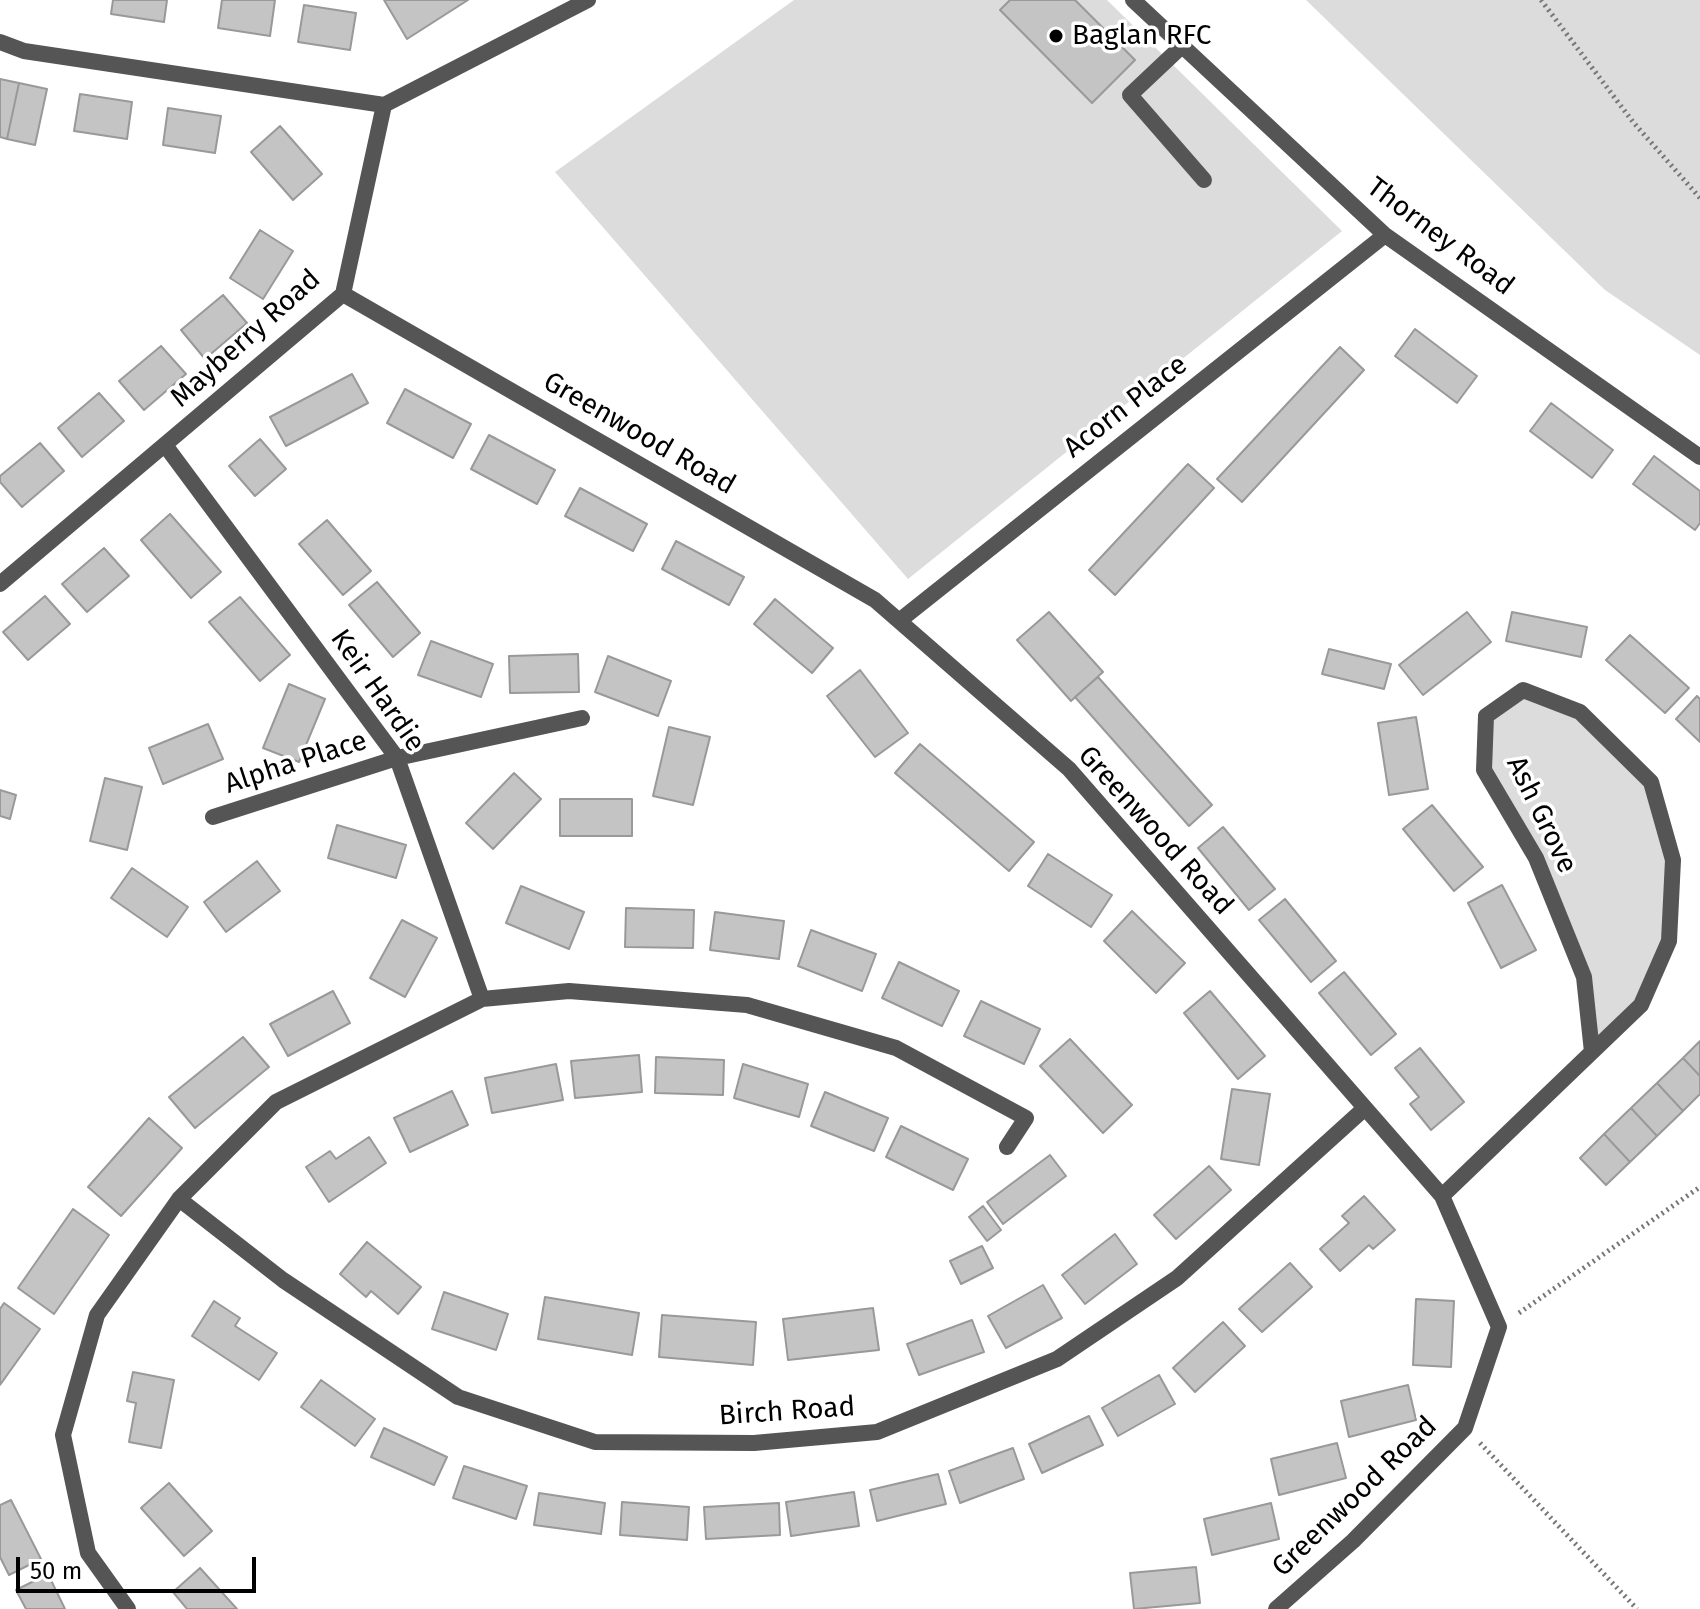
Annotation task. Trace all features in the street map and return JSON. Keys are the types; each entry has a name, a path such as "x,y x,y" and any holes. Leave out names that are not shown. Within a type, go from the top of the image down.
{"street":[{"path":"0,42 24,51 384,105 588,0"},
{"name":"Thorney Road","path":"1133,0 1385,235 1700,457"},
{"path":"1182,46 1130,95 1204,180"},
{"name":"Mayberry Road","path":"0,584 343,294 384,105"},
{"name":"Acorn Place","path":"899,621 1385,235"},
{"name":"Greenwood Road","path":"343,294 875,600 1069,769 1442,1196 1499,1327 1465,1428 1353,1541 1276,1609"},
{"name":"Keir Hardie","path":"165,445 397,758 482,999"},
{"name":"Ash Grove","path":"1442,1196 1641,1005 1669,941 1673,860 1651,782 1580,712 1523,690 1486,716 1484,770 1536,858 1584,977 1592,1052"},
{"name":"Alpha Place","path":"213,817 397,758 582,718"},
{"path":"128,1609 88,1553 63,1435 97,1315 179,1199 276,1102 482,999 569,991 747,1005 896,1048 1026,1118 1007,1147"},
{"name":"Birch Road","path":"179,1199 283,1280 458,1397 595,1442 754,1443 877,1432 1057,1359 1177,1278 1365,1108"}],"path":[{"path":"1541,0 1633,122 1700,198"},
{"path":"1688,184 1700,186"},
{"path":"1499,1327 1700,1187"},
{"path":"1465,1428 1637,1609"}],"shaded area":[{"name":"Baglan RFC","path":"794,0 1107,0 1342,231 908,579 555,172"},
{"path":"1306,0 1700,0 1700,355 1605,290"},
{"path":"1523,690 1580,712 1651,782 1673,860 1669,941 1641,1005 1592,1052 1584,976 1536,858 1484,770 1486,716"}],"building":[{"path":"113,0 167,0 164,22 111,14"},
{"path":"222,0 275,0 270,36 218,28"},
{"path":"384,0 468,0 407,39"},
{"path":"1010,0 1075,0 1135,60 1092,103 1000,10"},
{"path":"304,5 356,13 350,50 298,42"},
{"path":"0,79 19,83 7,139 0,137"},
{"path":"19,83 47,89 35,145 7,139"},
{"path":"80,94 132,102 127,139 74,131"},
{"path":"168,108 221,116 215,153 163,145"},
{"path":"280,126 322,174 293,200 251,152"},
{"path":"260,230 293,251 263,299 230,278"},
{"path":"223,295 247,323 205,359 181,330"},
{"path":"1415,329 1477,376 1457,403 1395,356"},
{"path":"161,346 186,374 144,410 119,381"},
{"path":"1340,347 1364,370 1242,502 1217,479"},
{"path":"352,374 368,403 286,446 270,417"},
{"path":"405,389 471,424 453,458 387,423"},
{"path":"99,393 124,421 82,457 58,428"},
{"path":"1551,403 1613,450 1592,478 1530,431"},
{"path":"489,435 555,470 537,504 471,469"},
{"path":"260,439 286,469 255,496 229,466"},
{"path":"40,443 64,471 22,507 0,482 0,476"},
{"path":"1654,456 1700,491 1700,523 1695,530 1633,484"},
{"path":"1188,464 1214,488 1115,595 1089,570"},
{"path":"580,488 647,524 633,551 565,516"},
{"path":"170,514 221,572 191,598 141,540"},
{"path":"327,520 371,571 343,595 299,544"},
{"path":"676,541 744,577 729,605 662,569"},
{"path":"104,548 129,576 87,612 62,584"},
{"path":"377,582 420,633 393,657 349,605"},
{"path":"45,596 70,624 28,660 3,632"},
{"path":"240,597 290,655 260,681 209,622"},
{"path":"775,599 833,648 812,673 754,624"},
{"path":"1049,612 1103,672 1071,701 1017,640"},
{"path":"1467,612 1491,642 1423,695 1399,665"},
{"path":"1512,612 1587,627 1581,657 1506,641"},
{"path":"1630,635 1689,688 1665,713 1606,660"},
{"path":"431,641 493,664 481,697 418,675"},
{"path":"1329,649 1391,664 1384,689 1322,674"},
{"path":"578,654 579,692 510,693 509,656"},
{"path":"608,656 671,681 658,716 595,692"},
{"path":"860,670 908,733 875,757 827,696"},
{"path":"1098,677 1212,805 1189,826 1075,697"},
{"path":"289,684 325,699 299,762 263,748"},
{"path":"1697,696 1700,699 1700,742 1676,719"},
{"path":"1416,717 1428,789 1389,795 1378,723"},
{"path":"208,724 223,759 163,784 149,748"},
{"path":"669,727 710,737 693,805 653,796"},
{"path":"920,744 1034,842 1009,871 895,773"},
{"path":"514,773 541,799 493,849 466,823"},
{"path":"105,778 142,787 127,850 90,841"},
{"path":"0,790 16,795 10,819 0,816"},
{"path":"560,799 632,799 632,836 560,836"},
{"path":"1432,805 1483,867 1454,891 1403,829"},
{"path":"337,825 406,845 396,878 328,858"},
{"path":"1223,827 1275,889 1249,910 1198,848"},
{"path":"1048,854 1112,895 1091,927 1028,886"},
{"path":"257,861 280,891 226,932 204,902"},
{"path":"132,868 188,907 167,937 111,898"},
{"path":"1502,885 1536,950 1501,968 1468,903"},
{"path":"521,886 584,912 569,949 506,923"},
{"path":"1285,899 1336,961 1311,982 1259,920"},
{"path":"626,908 694,910 693,948 625,947"},
{"path":"1132,911 1185,963 1156,993 1104,941"},
{"path":"715,912 784,921 779,959 710,950"},
{"path":"402,920 437,938 405,997 370,978"},
{"path":"811,930 876,954 862,991 798,966"},
{"path":"899,962 959,991 942,1026 882,998"},
{"path":"1344,972 1396,1034 1371,1055 1319,993"},
{"path":"333,991 350,1023 288,1056 270,1024"},
{"path":"1210,991 1265,1056 1238,1079 1184,1013"},
{"path":"981,1001 1040,1029 1024,1064 964,1036"},
{"path":"243,1037 269,1067 195,1128 169,1097"},
{"path":"1070,1039 1132,1105 1103,1133 1040,1066"},
{"path":"1700,1041 1700,1076 1683,1058"},
{"path":"1420,1048 1464,1102 1431,1130 1410,1104 1419,1097 1395,1068"},
{"path":"639,1055 642,1092 575,1098 571,1061"},
{"path":"656,1057 724,1060 723,1095 655,1093"},
{"path":"1683,1058 1700,1076 1700,1094 1683,1111 1657,1083"},
{"path":"556,1064 563,1100 492,1113 485,1078"},
{"path":"743,1064 808,1084 799,1117 734,1098"},
{"path":"1657,1083 1683,1111 1657,1136 1631,1108"},
{"path":"1232,1089 1270,1094 1259,1165 1221,1159"},
{"path":"452,1091 468,1125 410,1152 394,1118"},
{"path":"825,1092 888,1118 874,1151 811,1126"},
{"path":"1631,1108 1657,1136 1630,1162 1604,1134"},
{"path":"149,1118 182,1148 121,1216 88,1187"},
{"path":"901,1126 968,1159 953,1190 886,1157"},
{"path":"1604,1134 1630,1162 1606,1185 1580,1158"},
{"path":"369,1137 386,1163 329,1202 306,1167 330,1151 336,1159"},
{"path":"1050,1155 1066,1176 1003,1224 987,1202"},
{"path":"1209,1166 1231,1190 1176,1239 1154,1215"},
{"path":"1364,1196 1395,1230 1373,1249 1369,1245 1340,1271 1320,1249 1349,1223 1342,1216"},
{"path":"983,1206 1001,1230 987,1241 969,1217"},
{"path":"73,1209 109,1235 54,1314 18,1288"},
{"path":"1115,1234 1137,1264 1085,1304 1062,1275"},
{"path":"367,1242 421,1287 398,1314 371,1291 366,1297 340,1274"},
{"path":"982,1246 993,1268 961,1284 950,1261"},
{"path":"1290,1263 1312,1287 1262,1332 1239,1309"},
{"path":"1043,1285 1062,1318 1006,1348 988,1316"},
{"path":"444,1292 508,1314 496,1350 432,1329"},
{"path":"545,1297 639,1313 632,1355 538,1339"},
{"path":"1416,1299 1454,1301 1451,1367 1413,1365"},
{"path":"214,1301 240,1318 235,1326 277,1353 259,1380 192,1336"},
{"path":"4,1303 40,1329 0,1385 0,1309"},
{"path":"873,1308 879,1350 788,1360 783,1319"},
{"path":"662,1315 756,1322 753,1365 659,1357"},
{"path":"972,1320 984,1352 919,1375 907,1344"},
{"path":"1223,1322 1245,1346 1195,1392 1173,1368"},
{"path":"133,1372 174,1380 161,1448 129,1442 136,1403 127,1401"},
{"path":"1159,1375 1175,1404 1118,1436 1102,1408"},
{"path":"321,1380 375,1419 355,1446 301,1407"},
{"path":"1408,1385 1416,1420 1349,1437 1341,1401"},
{"path":"1089,1416 1103,1445 1042,1473 1029,1444"},
{"path":"384,1428 447,1457 434,1485 371,1457"},
{"path":"1337,1443 1346,1478 1279,1495 1271,1459"},
{"path":"1013,1448 1024,1479 960,1503 949,1471"},
{"path":"464,1466 527,1486 516,1519 453,1498"},
{"path":"938,1474 946,1504 877,1521 870,1490"},
{"path":"169,1483 212,1531 184,1556 141,1508"},
{"path":"854,1492 859,1526 791,1536 786,1502"},
{"path":"539,1493 605,1503 601,1534 534,1525"},
{"path":"11,1500 41,1559 9,1575 0,1557 0,1505"},
{"path":"622,1502 689,1507 687,1540 620,1535"},
{"path":"779,1503 780,1535 706,1539 704,1507"},
{"path":"1271,1503 1279,1539 1212,1555 1204,1519"},
{"path":"1196,1567 1200,1603 1134,1609 1130,1573"},
{"path":"200,1568 237,1609 187,1609 173,1592"},
{"path":"48,1574 65,1609 26,1609 16,1590"}],"place":[{"name":"Baglan RFC","path":"1056,36"}]}
